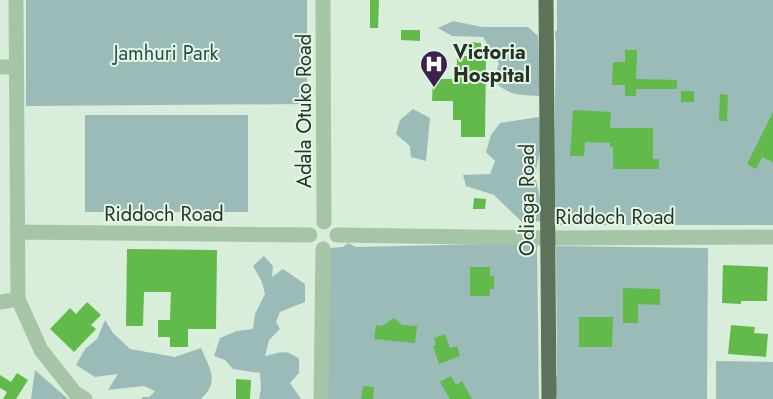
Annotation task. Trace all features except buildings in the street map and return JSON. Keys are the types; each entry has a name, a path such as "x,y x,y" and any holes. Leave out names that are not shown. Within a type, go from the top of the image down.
{"main road":[{"name":"Odiaga Road","path":"546,0 549,399"}],"street":[{"path":"16,0 18,300 40,350 75,393 85,399"},
{"name":"Adala Otuko Road","path":"323,0 324,222"},
{"path":"0,67 16,67"},
{"path":"324,222 333,226 337,235 333,245 323,249 314,244 310,235 314,226 324,222"},
{"name":"Riddoch Road","path":"17,232 310,235"},
{"name":"Riddoch Road","path":"337,235 547,238 773,236"},
{"path":"322,399 323,249"},
{"path":"0,302 18,300"}],"green space":[{"name":"Jamhuri Park","path":"26,0 307,0 307,104 26,106"},
{"path":"557,0 773,0 773,225 553,225"},
{"path":"453,21 482,27 528,27 538,36 540,96 509,92 493,80 499,64 483,37 452,36 438,28"},
{"path":"413,109 430,118 426,161 411,157 410,146 396,134 400,120"},
{"path":"85,115 248,115 248,212 85,212"},
{"path":"539,117 541,145 535,176 541,201 541,221 523,223 494,195 466,186 463,175 490,174 495,161 486,152 491,135 500,123"},
{"path":"348,243 356,247 537,243 539,399 324,399 328,248 343,247"},
{"path":"556,246 708,248 707,399 557,399 553,380 557,376"},
{"path":"264,256 273,266 272,277 283,269 305,284 305,302 280,312 276,322 280,329 269,340 265,356 286,352 299,359 299,373 290,383 301,399 259,399 261,388 260,373 233,369 225,360 214,356 220,338 237,331 253,329 255,314 265,294 262,282 253,266"},
{"path":"105,320 113,333 130,349 175,357 201,348 212,375 207,393 201,399 142,399 142,397 149,397 155,391 144,386 108,390 118,374 95,377 76,365 85,349 97,339"},
{"path":"716,361 773,362 773,399 716,399"},
{"path":"35,370 68,399 31,399"}],"place":[{"name":"Victoria Hospital","path":"434,88"}]}
